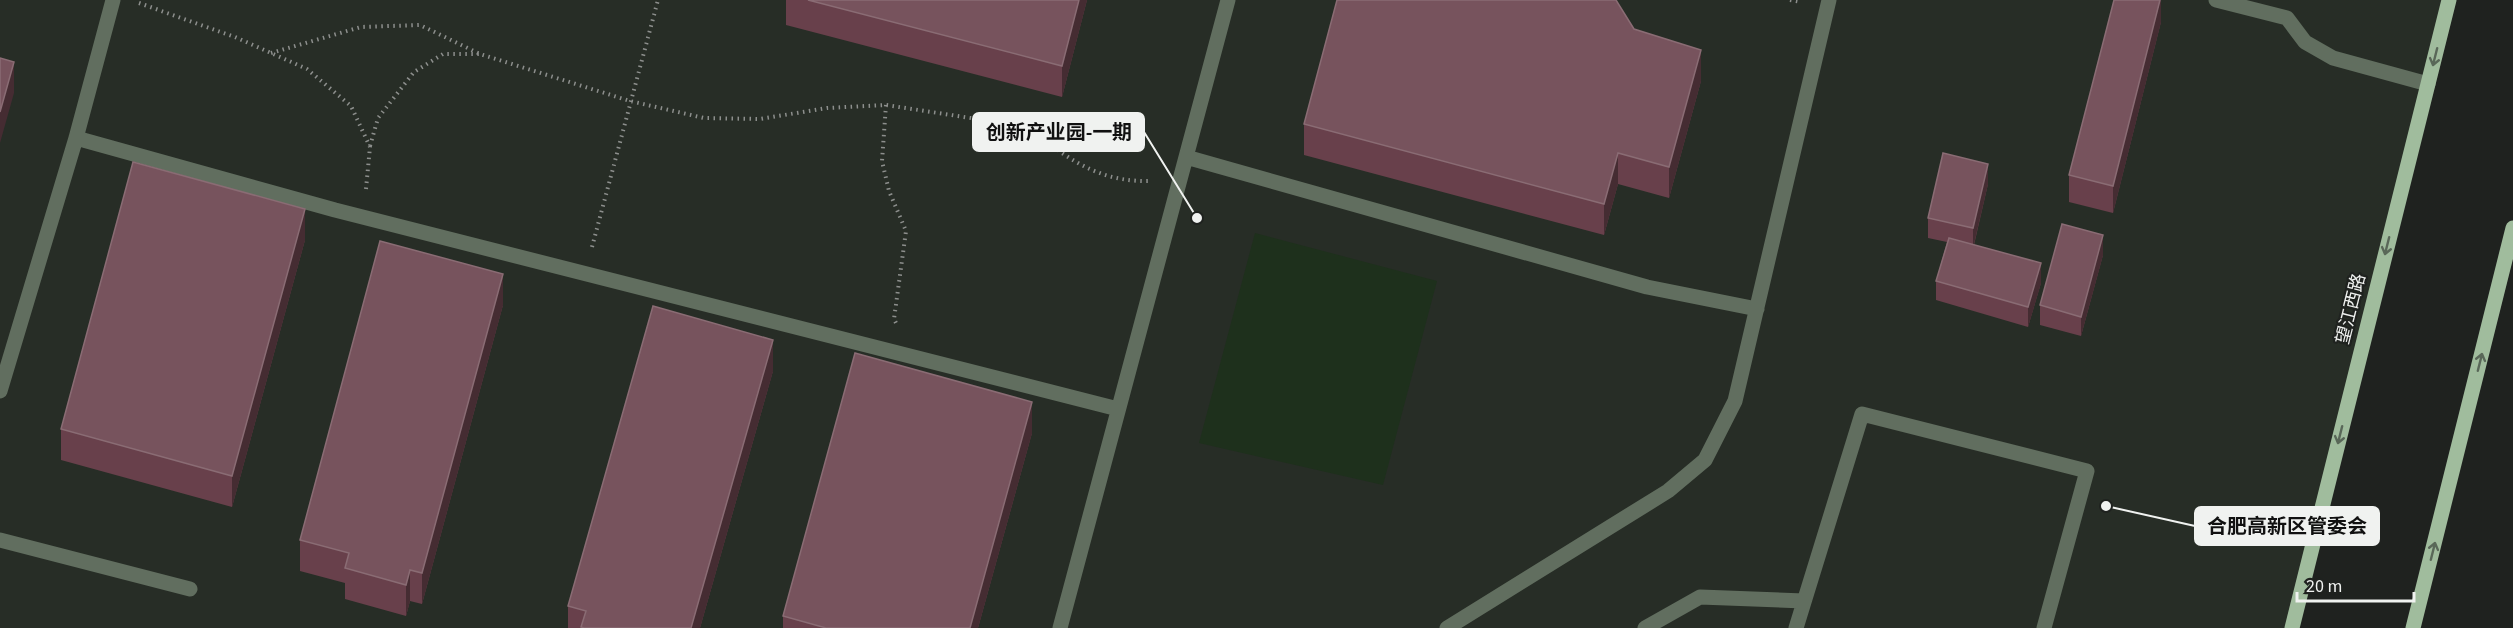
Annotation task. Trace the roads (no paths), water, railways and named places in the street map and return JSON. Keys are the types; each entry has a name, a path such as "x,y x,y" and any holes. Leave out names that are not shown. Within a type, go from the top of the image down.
{"main road":[{"name":"望江西路","path":"2292,628 2449,0"},
{"path":"2413,628 2513,228"}],"lane":[{"path":"0,391 76,138 113,0"},
{"path":"1060,628 1228,0"},
{"path":"1447,628 1668,491 1705,460 1735,400 1829,0"},
{"path":"2217,0 2287,18 2306,42 2333,58 2428,84"},
{"path":"76,138 364,217 1118,409"},
{"path":"1186,157 1647,287 1757,309"},
{"path":"1796,628 1862,414 2087,471 2044,628"},
{"path":"0,540 190,589"},
{"path":"1645,628 1700,597 1804,601"}],"place":[{"name":"创新产业园-一期","path":"1197,218"},
{"name":"合肥高新区管委会","path":"2106,506"}]}
